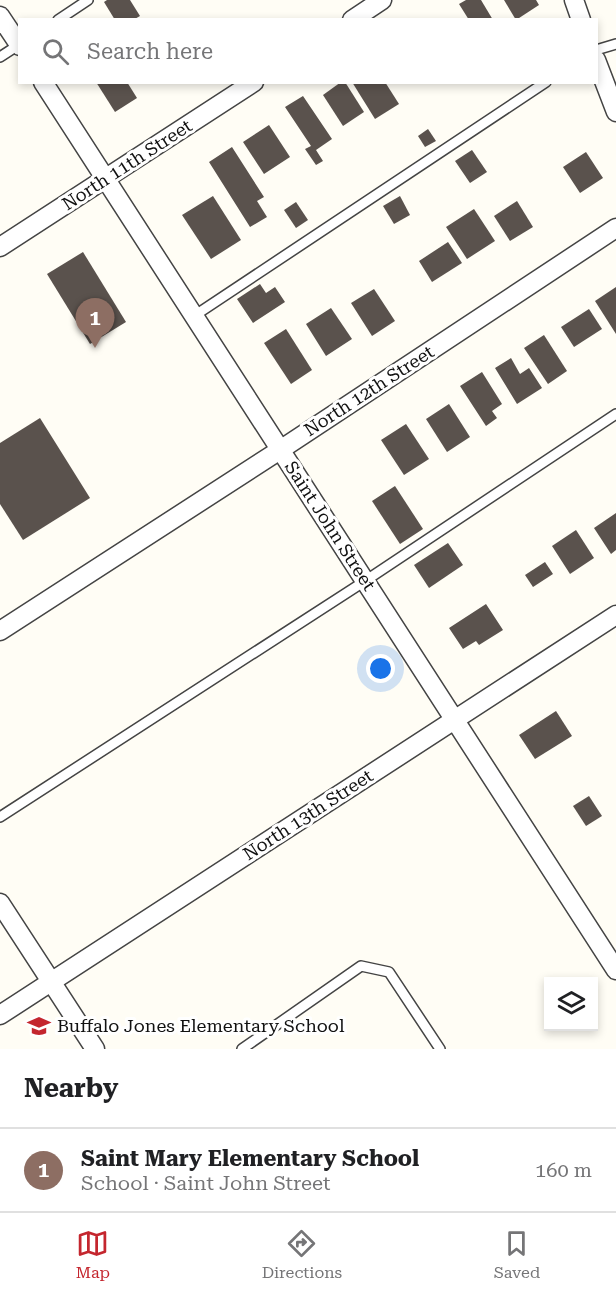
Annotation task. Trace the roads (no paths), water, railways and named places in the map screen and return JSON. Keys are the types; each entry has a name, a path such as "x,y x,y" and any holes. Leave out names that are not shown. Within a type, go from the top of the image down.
{"street":[{"path":"355,18 382,0"},
{"path":"574,0 580,18"},
{"path":"0,16 18,43"},
{"path":"598,63 616,112"},
{"name":"Saint John Street","path":"44,84 616,970"},
{"name":"North 11th Street","path":"0,247 251,84"},
{"name":"North 12th Street","path":"0,631 280,450 616,228"},
{"name":"North 13th Street","path":"0,1015 616,615"},
{"path":"0,903 95,1049"}],"lane":[{"path":"61,18 88,0"},
{"path":"598,50 616,44"},
{"path":"0,57 18,46"},
{"path":"194,316 543,84"},
{"path":"0,817 365,581 616,414"},
{"path":"242,1049 361,966 389,972 440,1049"}],"place":[{"name":"Saint Mary Elementary School","path":"95,348"},
{"name":"Buffalo Jones Elementary School","path":"39,1026"}]}
